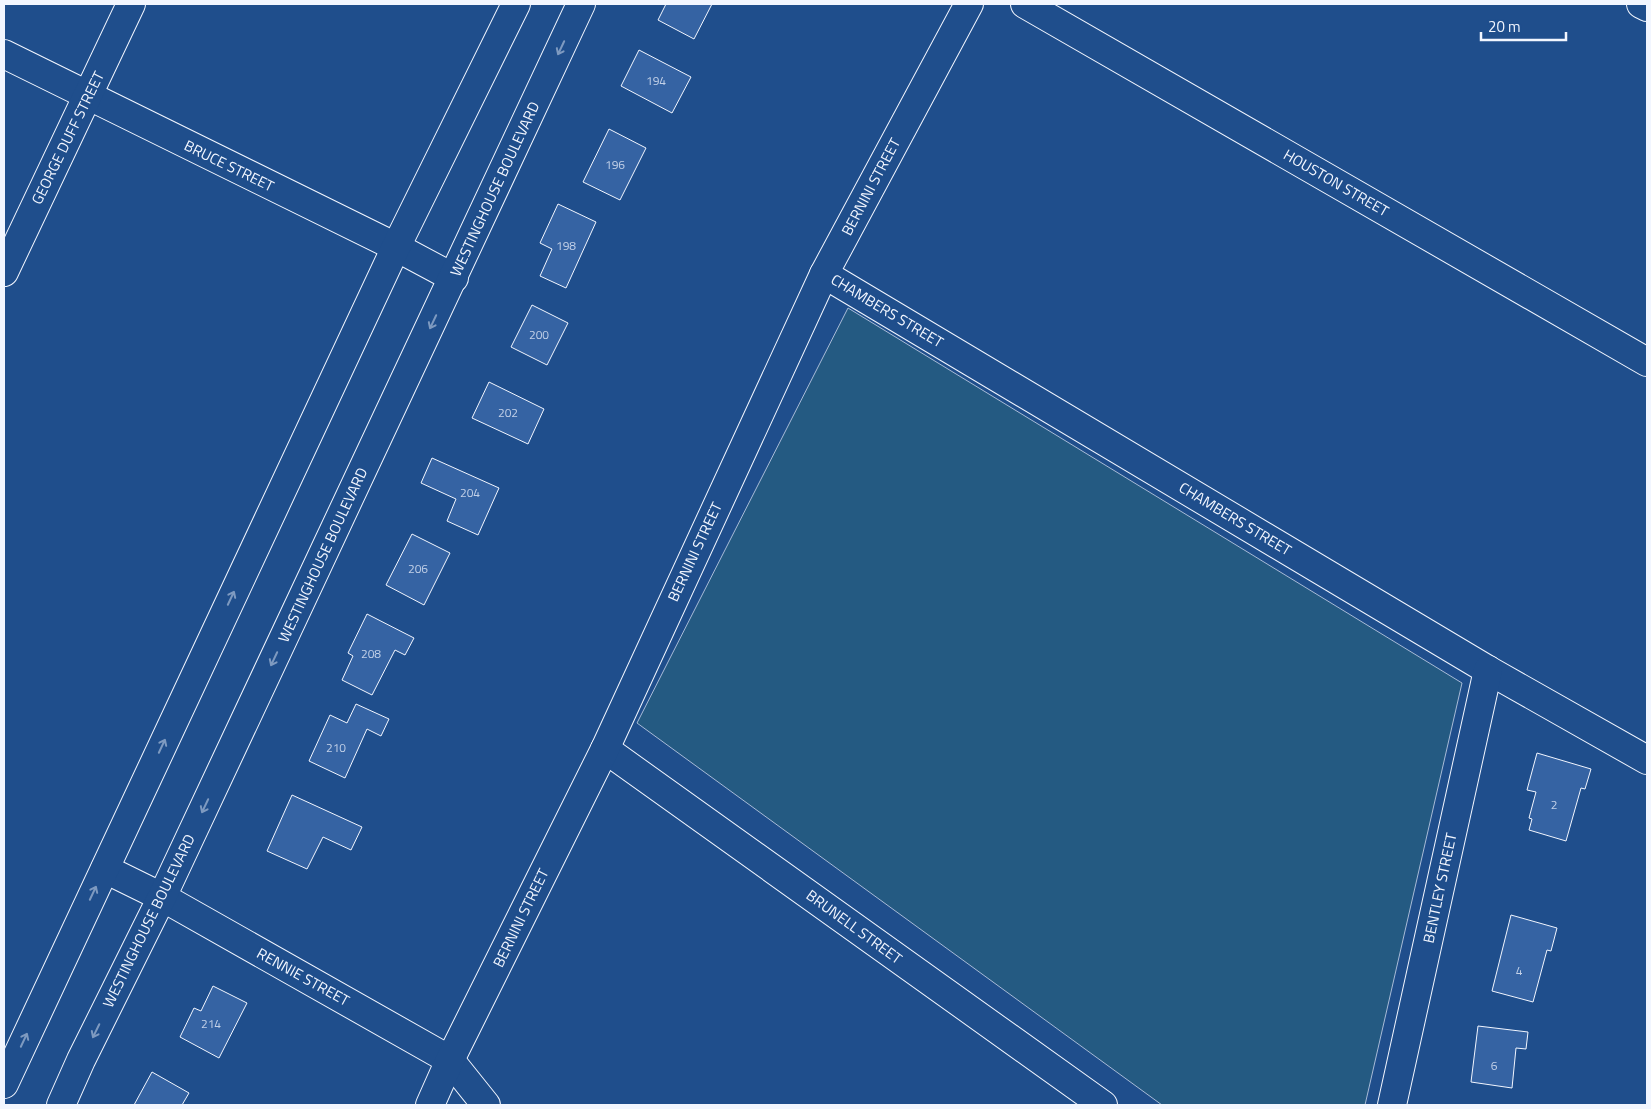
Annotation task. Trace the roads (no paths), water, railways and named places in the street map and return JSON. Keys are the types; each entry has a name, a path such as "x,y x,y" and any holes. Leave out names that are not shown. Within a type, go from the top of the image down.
{"street":[{"name":"GEORGE DUFF STREET","path":"4,272 132,4"},
{"path":"4,1084 396,248 516,4"},
{"name":"WESTINGHOUSE BOULEVARD","path":"61,1105 81,1060 162,898 581,4"},
{"name":"BERNINI STREET","path":"430,1105 450,1060 605,749 824,274 969,4"},
{"name":"HOUSTON STREET","path":"1025,4 1647,362"},
{"path":"1641,4 1647,7"},
{"name":"BRUCE STREET","path":"4,54 454,278"},
{"name":"CHAMBERS STREET","path":"824,274 1488,670 1647,760"},
{"name":"BENTLEY STREET","path":"1392,1105 1488,670"},
{"name":"BRUNELL STREET","path":"605,749 1103,1105"},
{"name":"RENNIE STREET","path":"105,869 162,898 450,1060 486,1105"}]}
